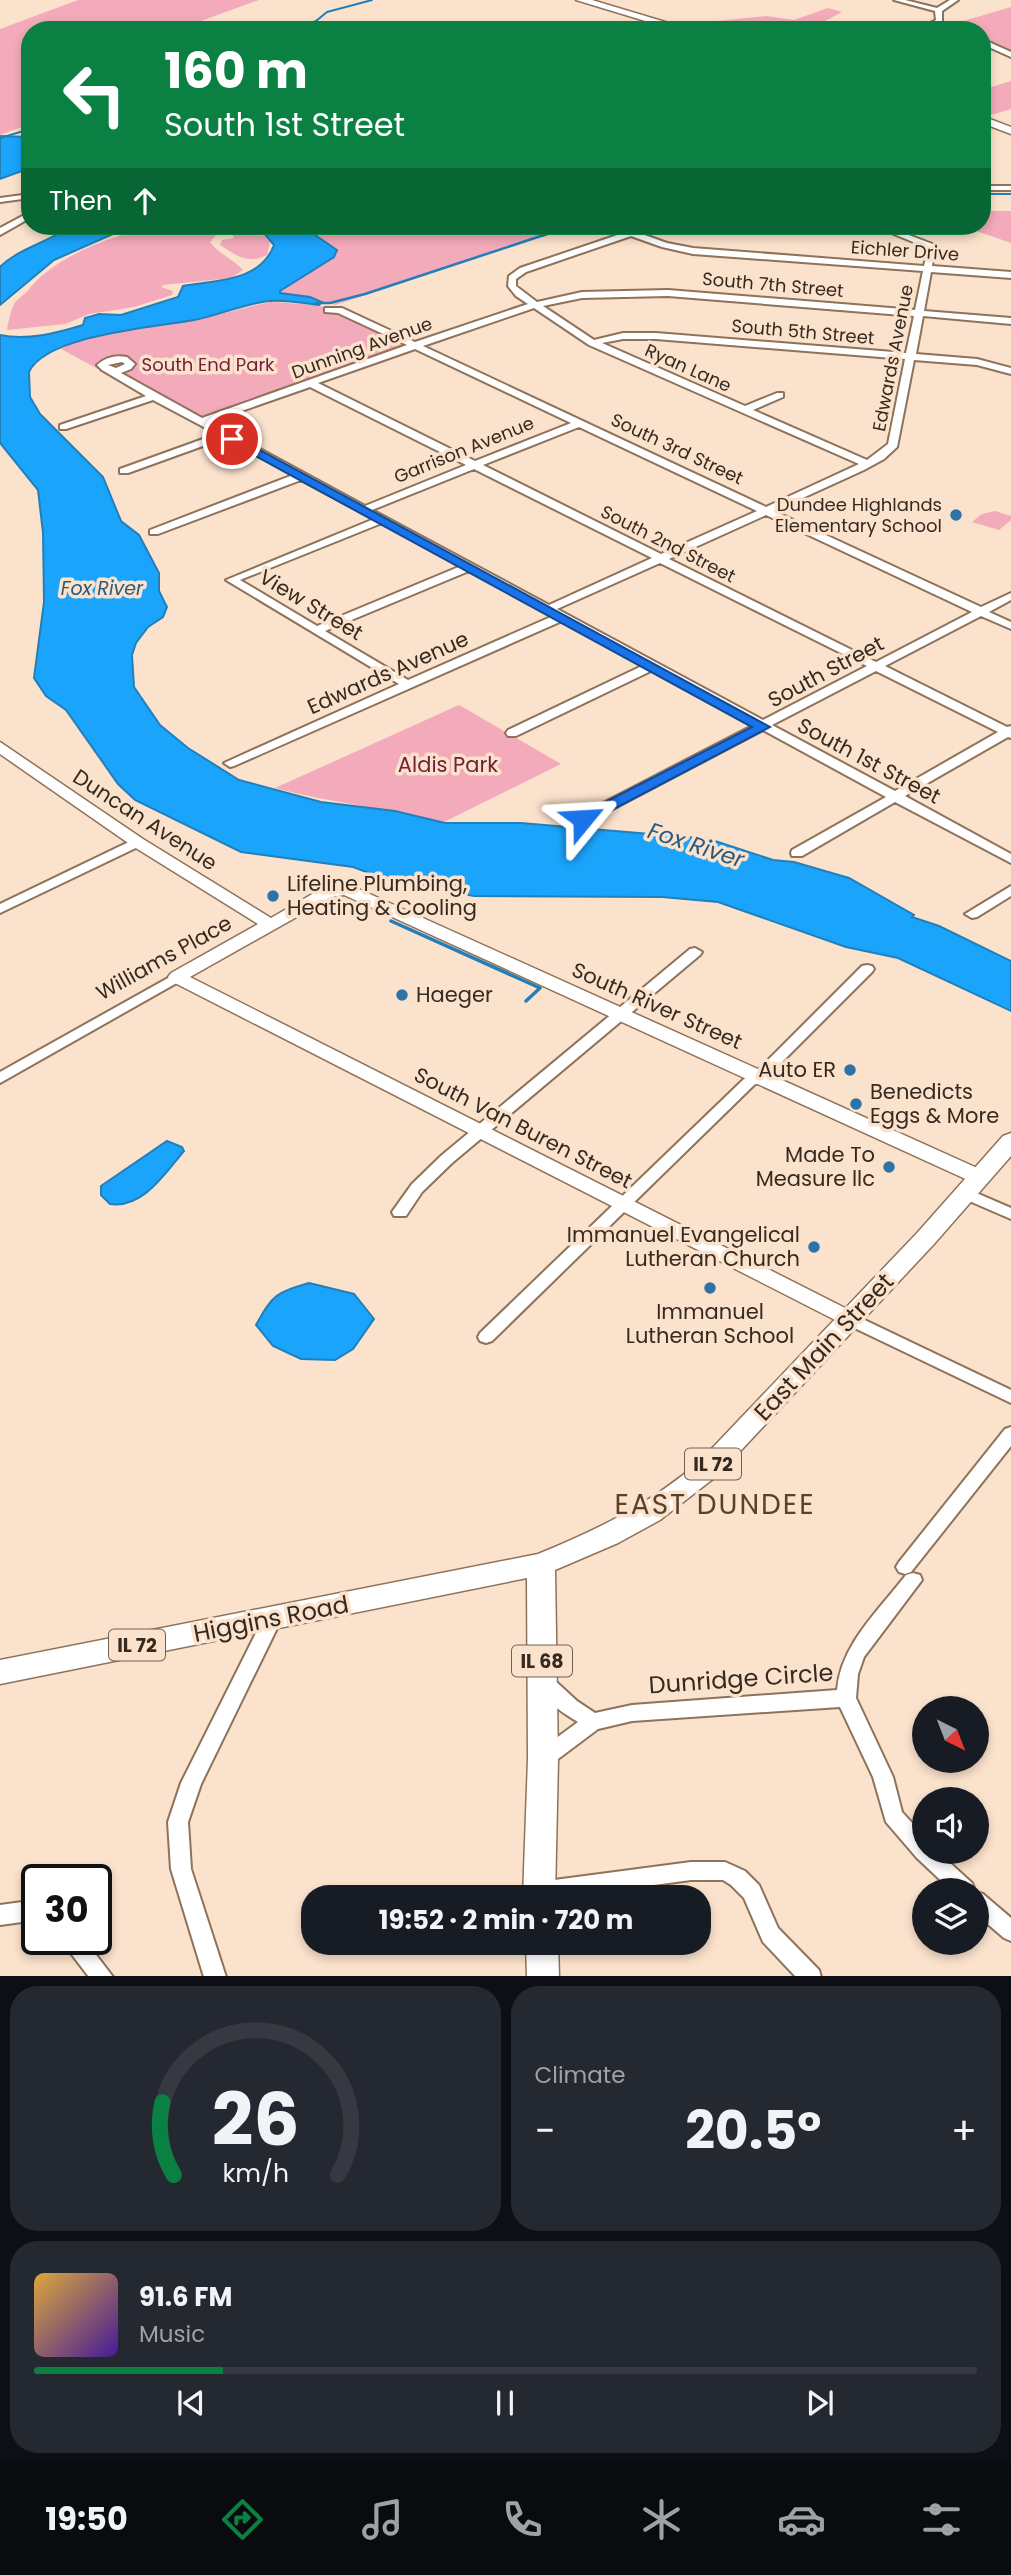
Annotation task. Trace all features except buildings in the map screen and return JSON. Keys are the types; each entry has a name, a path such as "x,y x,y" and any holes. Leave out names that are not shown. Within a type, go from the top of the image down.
{"main road":[{"path":"581,0 655,21"},
{"path":"596,0 670,21"},
{"path":"991,119 1011,125"},
{"path":"991,121 1011,131"},
{"name":"East Main Street","path":"541,1564 624,1528 699,1478 850,1319 1011,1141"},
{"name":"Higgins Road","path":"0,1672 541,1564"},
{"name":"IL 68","path":"539,1885 543,1759 541,1564"},
{"path":"542,1955 543,1976"}],"street":[{"path":"897,0 938,10 955,0"},
{"path":"938,10 942,17 938,21"},
{"path":"991,45 1011,55"},
{"path":"991,188 1011,188"},
{"path":"0,200 21,197"},
{"path":"0,232 21,219"},
{"name":"Ryan Lane","path":"626,235 530,267 517,273 511,280 517,293 592,343 867,464"},
{"name":"Eichler Drive","path":"637,235 689,250 1011,275"},
{"name":"Edwards Avenue","path":"547,610 883,455 895,442 931,245 903,235"},
{"name":"South 7th Street","path":"533,304 587,295 641,292 1011,321"},
{"name":"Dunning Avenue","path":"201,422 533,304"},
{"name":"South 3rd Street","path":"327,310 339,310 1011,625"},
{"name":"South 5th Street","path":"592,343 618,337 656,335 982,363 1011,371"},
{"path":"112,370 118,376 201,422 547,610"},
{"name":"South 2nd Street","path":"310,383 1010,732"},
{"path":"744,410 780,395"},
{"path":"63,427 154,396"},
{"name":"Garrison Avenue","path":"363,510 579,423"},
{"path":"124,471 225,435"},
{"path":"153,532 301,476"},
{"name":"View Street","path":"381,520 231,580 408,685"},
{"path":"316,631 467,567"},
{"name":"South Street","path":"583,819 1011,596"},
{"name":"South 1st Street","path":"547,610 1011,859"},
{"name":"Edwards Avenue","path":"230,764 561,617"},
{"path":"512,733 652,666"},
{"path":"797,853 1010,732"},
{"name":"Duncan Avenue","path":"0,747 137,842 271,925"},
{"path":"0,909 137,842"},
{"name":"Williams Place","path":"0,1078 330,891 342,889 354,893"},
{"path":"972,914 1011,890"},
{"name":"South River Street","path":"354,893 759,1077 972,1185"},
{"path":"400,1212 432,1172 618,1013 695,952"},
{"path":"486,1337 749,1083 759,1077 867,969"},
{"name":"South Van Buren Street","path":"177,977 850,1319"},
{"path":"972,1185 1011,1214"},
{"path":"850,1319 1011,1397"},
{"path":"846,1698 848,1674 856,1653 909,1574 1011,1434"},
{"path":"215,1976 181,1869 178,1822 187,1791 273,1618"},
{"path":"542,1681 570,1707 593,1723"},
{"name":"Dunridge Circle","path":"543,1759 593,1723 632,1713 685,1707 846,1698 883,1777 893,1816 900,1828 912,1840"},
{"name":"Dunridge Circle","path":"938,1864 952,1878"},
{"path":"598,1885 683,1872 725,1871 752,1892 770,1935 811,1976"},
{"path":"989,1912 1011,1931"},
{"path":"85,1955 103,1976"}],"green space":[{"path":"78,0 259,0 201,21 22,21"},
{"path":"1011,7 1011,51 991,43 991,21 964,21"},
{"path":"828,8 842,12 825,21 717,21 766,16 794,20"},
{"path":"21,21 21,127 0,135 0,29"},
{"path":"1011,81 1011,109 991,115 991,87"},
{"path":"991,211 1011,211 1011,243 988,235 991,235"},
{"path":"123,235 216,235 210,242 243,270 231,278 163,285 161,287 173,291 172,295 134,307 89,314 65,324 7,330 14,304 42,276 74,254"},
{"path":"233,235 262,235 270,242 267,255 248,259 220,245 222,240 234,238"},
{"path":"316,235 548,235 335,305 310,297 281,293 334,257 338,250"},
{"name":"South End Park","path":"271,302 319,305 404,346 205,417 119,373 134,364 130,359 107,359 100,363 98,369 61,349 106,333 202,318"},
{"path":"995,511 1011,516 1011,520 999,530 972,522 982,514"},
{"name":"Aldis Park","path":"459,705 561,764 444,822 275,788"}],"water":[{"path":"0,136 21,137 21,171 0,179"},
{"path":"111,235 54,260 0,305 0,267 16,255 52,237"},
{"name":"Fox River","path":"265,235 315,235 337,250 334,257 280,291 310,297 322,302 319,305 261,302 194,320 104,335 57,349 39,359 29,372 30,397 40,414 103,477 121,521 139,535 159,573 159,591 167,607 163,617 148,627 136,643 132,655 134,687 160,725 188,748 239,780 321,802 395,811 445,823 521,823 709,839 773,860 794,862 849,878 914,915 912,917 939,926 1011,961 1011,1011 898,958 846,947 718,902 662,897 474,896 388,880 353,867 241,852 135,800 118,784 66,710 46,696 34,678 44,602 43,533 38,490 0,443 0,335 31,337 63,331 83,325 85,318 99,314 121,315 178,297 183,286 248,273 259,266 274,245"},
{"path":"167,1141 182,1147 184,1151 153,1187 133,1201 122,1204 110,1204 101,1195 101,1186"},
{"path":"309,1283 354,1294 374,1319 353,1349 335,1360 301,1359 273,1346 256,1325 276,1296"}],"waterway":[{"path":"316,21 327,12 372,0"},
{"path":"0,138 21,132"},
{"path":"991,194 1011,194"},
{"path":"316,303 330,303 365,294 544,235"},
{"path":"391,921 540,988 526,1001"}],"place":[{"name":"Dundee Highlands Elementary School","path":"956,515"},
{"name":"Lifeline Plumbing, Heating & Cooling","path":"273,896"},
{"name":"Haeger","path":"402,995"},
{"name":"Auto ER","path":"850,1070"},
{"name":"Benedicts Eggs & More","path":"856,1104"},
{"name":"Made To Measure llc","path":"889,1167"},
{"name":"Immanuel Evangelical Lutheran Church","path":"814,1247"},
{"name":"Immanuel Lutheran School","path":"710,1288"}],"district":[{"name":"EAST DUNDEE","path":"715,1504"}],"route":[{"path":"232,439 763,727 583,819"}]}
